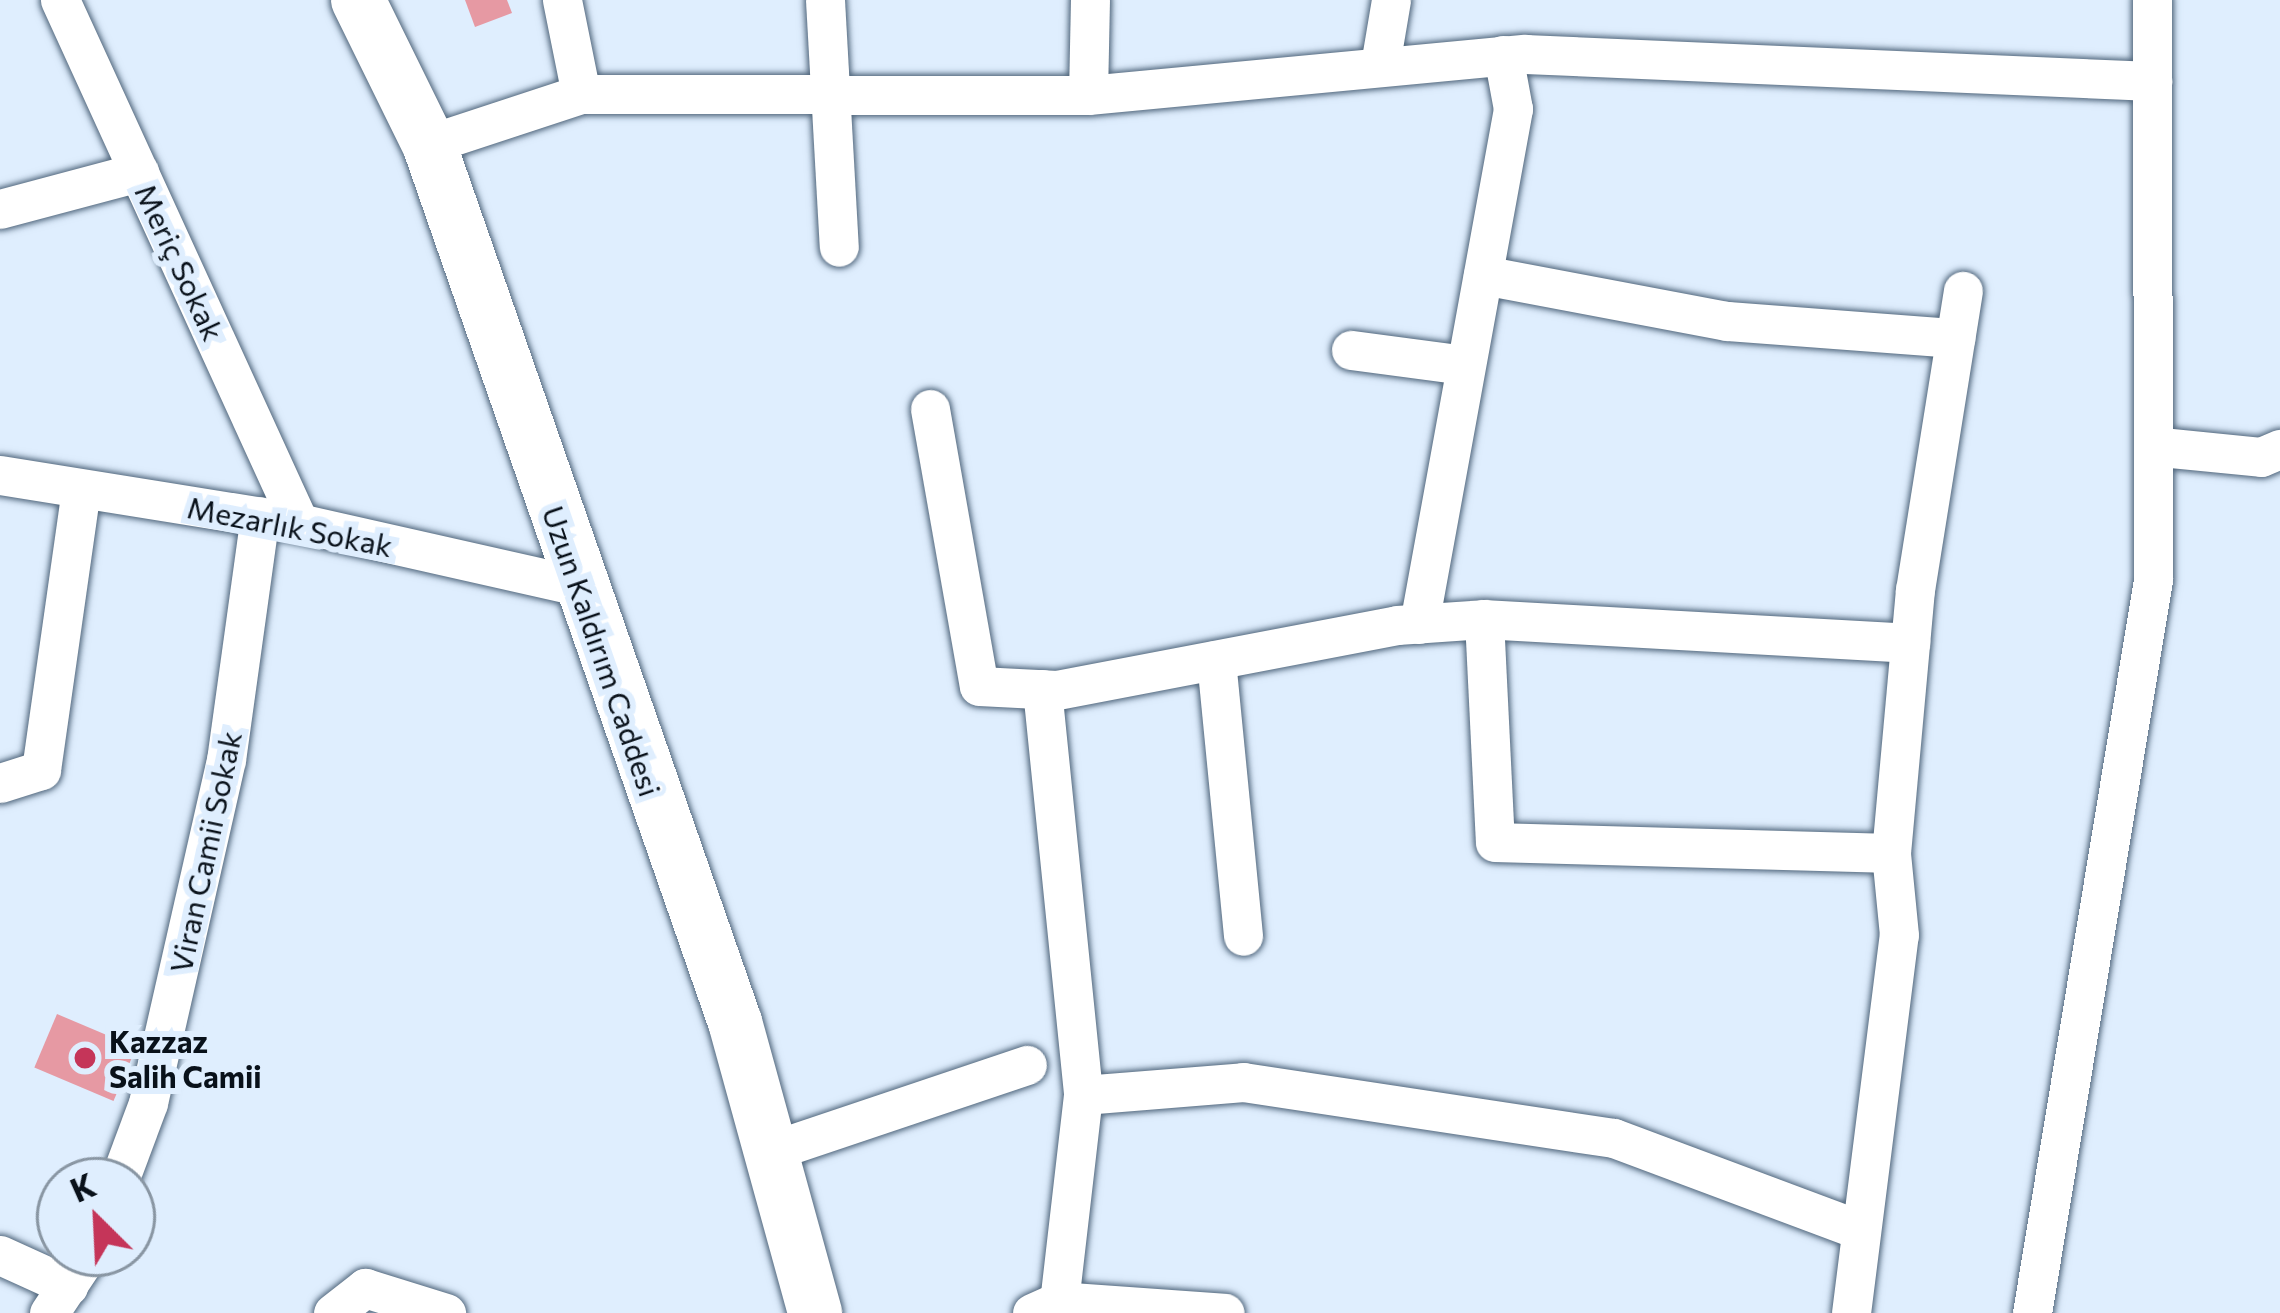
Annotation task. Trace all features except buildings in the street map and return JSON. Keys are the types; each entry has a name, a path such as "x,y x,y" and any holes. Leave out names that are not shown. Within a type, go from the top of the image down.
{"main road":[{"name":"Uzun Kaldırım Caddesi","path":"358,0 429,144 771,1151 815,1313"}],"street":[{"name":"Meriç Sokak","path":"60,0 139,172 280,520"},
{"path":"562,0 581,94"},
{"path":"825,0 826,102 839,247"},
{"path":"1088,95 1090,0"},
{"path":"1380,65 1391,0"},
{"path":"2032,1313 2153,580 2161,447 2152,0"},
{"path":"429,144 581,94 826,102 1088,95 1503,56 2152,81"},
{"path":"1419,624 1513,110 1503,56"},
{"path":"0,209 139,172"},
{"path":"1483,275 1727,321 1955,338"},
{"path":"1851,1313 1899,935 1891,853 1910,643 1963,291"},
{"path":"1351,350 1466,365"},
{"path":"930,409 979,686 1042,689 1419,624 1484,620 1910,643"},
{"path":"2161,447 2261,457 2280,448"},
{"name":"Mezarlık Sokak","path":"0,475 280,520 578,586"},
{"path":"0,783 41,770 81,488"},
{"name":"Viran Camii Sokak","path":"128,1157 148,1103 280,520"},
{"path":"1484,620 1495,842 1891,853"},
{"path":"1216,659 1243,936"},
{"path":"1042,689 1084,1095 1046,1307 1226,1313"},
{"path":"771,1151 1027,1065"},
{"path":"1084,1095 1243,1082 1614,1138 1860,1230"},
{"path":"0,1255 69,1284"},
{"path":"333,1313 365,1288 446,1313"}],"place":[{"name":"Kazzaz Salih Camii","path":"85,1058"}]}
